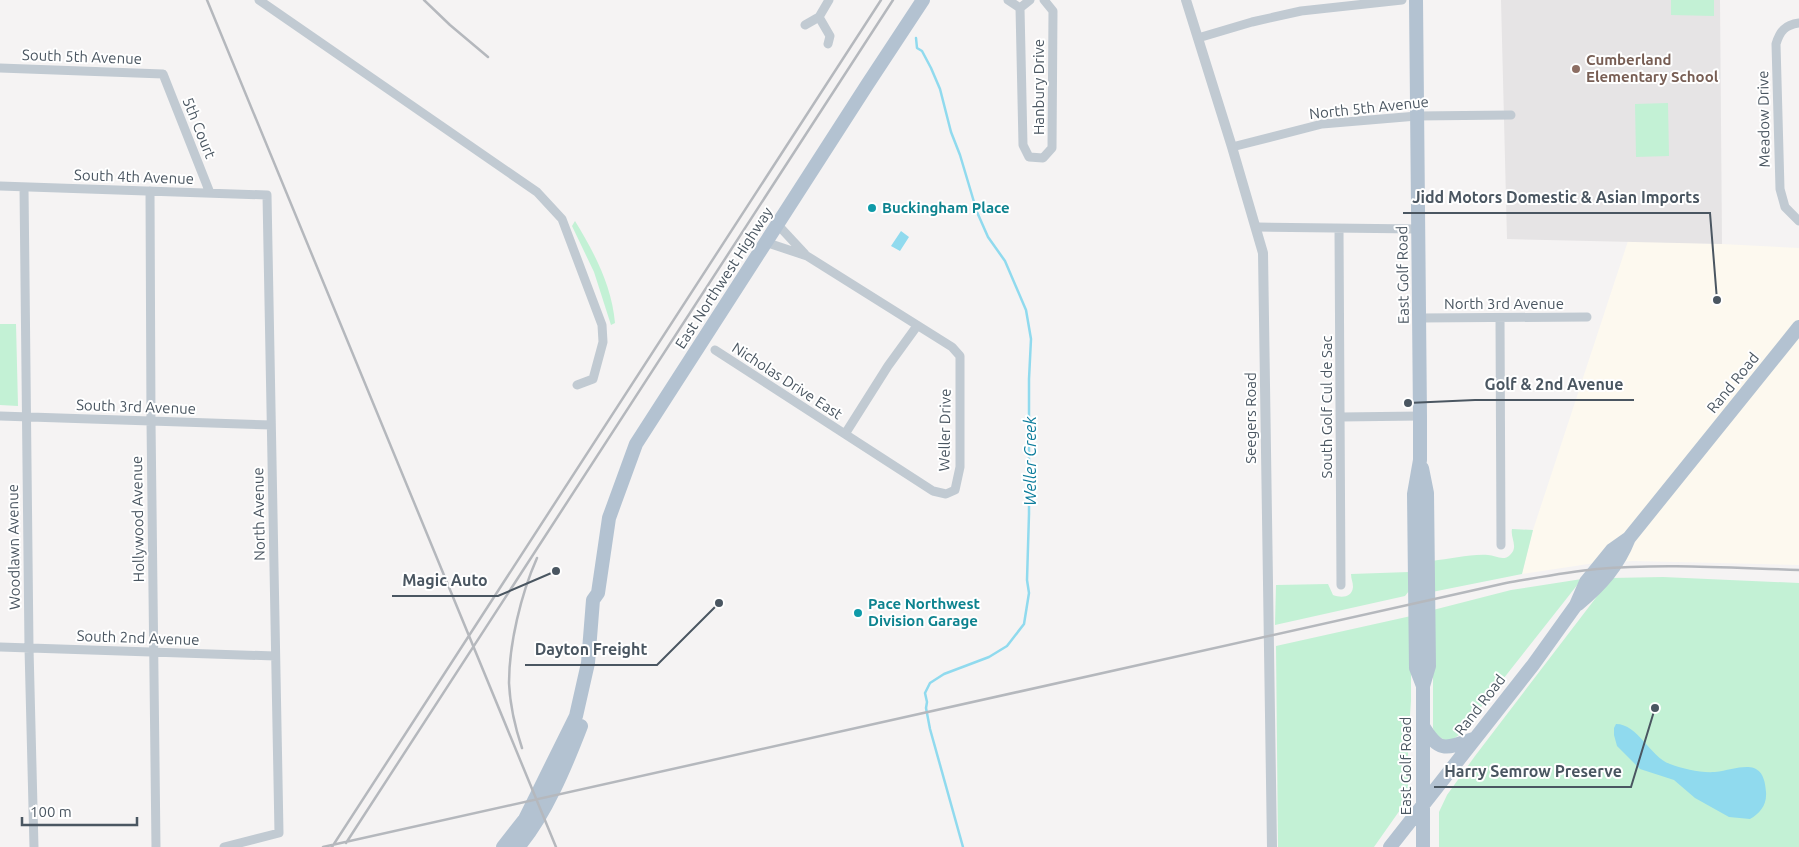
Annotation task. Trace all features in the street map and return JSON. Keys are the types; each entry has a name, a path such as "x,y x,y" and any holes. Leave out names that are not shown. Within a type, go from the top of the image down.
{"main road":[{"name":"East Northwest Highway","path":"504,847 525,819 576,716 588,663 593,600 598,593 609,518 636,444 923,0"},
{"name":"East Golf Road","path":"1416,0 1420,460 1427,493 1429,666 1423,686 1423,847"},
{"name":"Rand Road","path":"1390,847 1533,665 1576,605 1586,582 1612,550 1632,534 1799,327"},
{"name":"East Northwest Highway","path":"518,847 534,824 553,790 571,752 584,717 597,664 602,602 598,593"},
{"path":"1423,726 1430,738 1438,746 1452,746 1474,739"}],"street":[{"path":"259,0 537,192 562,219 602,325 603,342 593,379 577,385"},
{"path":"806,25 819,17 830,0"},
{"path":"1008,0 1020,8 1030,0"},
{"name":"Hanbury Drive","path":"1020,8 1023,145 1029,157 1043,158 1052,148 1053,11 1044,0"},
{"name":"Seegers Road","path":"1186,0 1262,244 1265,279 1266,510 1272,847"},
{"path":"1198,38 1252,22 1301,11 1402,0"},
{"path":"819,17 830,36 828,44"},
{"name":"Meadow Drive","path":"1799,23 1791,24 1784,28 1776,44 1780,189 1785,207 1799,220"},
{"name":"South 5th Avenue","path":"0,68 163,74"},
{"name":"5th Court","path":"163,74 210,193"},
{"name":"North 5th Avenue","path":"1232,146 1322,124 1417,116 1511,115"},
{"name":"South 4th Avenue","path":"0,186 267,195"},
{"name":"Woodlawn Avenue","path":"24,187 29,648 34,847"},
{"name":"Hollywood Avenue","path":"150,191 150,421 156,847"},
{"name":"North Avenue","path":"224,847 278,833 267,195"},
{"path":"778,225 807,256"},
{"path":"1257,227 1418,229"},
{"name":"South Golf Cul de Sac","path":"1339,229 1342,585"},
{"path":"766,242 807,256 917,326 888,366 845,434"},
{"name":"North 3rd Avenue","path":"1420,318 1587,317"},
{"path":"1500,318 1501,545"},
{"name":"Weller Drive","path":"845,434 933,491 946,494 955,490 960,467 960,356 952,347 917,326"},
{"name":"Nicholas Drive East","path":"715,350 845,434"},
{"name":"South 3rd Avenue","path":"0,416 271,425"},
{"path":"1341,417 1420,416"},
{"name":"South 2nd Avenue","path":"0,647 275,656"}],"shaded area":[{"path":"1501,0 1720,0 1722,244 1507,239"},
{"path":"1628,241 1799,248 1799,565 1634,561 1595,563 1522,574 1533,530"}],"green space":[{"path":"1671,0 1714,0 1714,16 1671,15"},
{"path":"1668,103 1669,156 1636,157 1635,104"},
{"path":"575,221 595,257 606,283 615,323 611,325 594,272 572,226"},
{"path":"0,324 16,324 18,406 0,405"},
{"path":"1512,529 1533,530 1522,574 1432,592 1432,561 1474,555 1505,558 1514,549"},
{"path":"1409,572 1409,591 1405,596 1275,625 1276,585 1328,584 1333,595 1343,597 1352,591 1351,574"},
{"path":"1663,577 1799,583 1799,847 1439,847 1439,812 1447,795 1611,578"},
{"path":"1582,579 1459,735 1449,742 1435,735 1433,728 1433,610 1511,590"},
{"path":"1411,616 1408,790 1400,810 1374,847 1278,847 1276,646"}],"water":[{"path":"901,231 909,237 900,251 891,246"},
{"path":"1616,724 1624,725 1631,729 1656,755 1675,766 1709,772 1741,767 1755,769 1761,773 1764,780 1766,797 1762,808 1750,819 1729,817 1695,798 1674,780 1640,769 1617,746 1614,735"}],"waterway":[{"name":"Weller Creek","path":"916,38 917,48 922,51 940,89 951,132 977,212 988,237 1005,261 1026,310 1031,339 1027,580 1029,593 1024,624 1007,646 989,657 944,674 930,683 925,693 930,729 963,847"}],"railway":[{"path":"207,0 556,847"},
{"path":"424,0 488,57"},
{"path":"332,847 881,0"},
{"path":"346,843 893,0"},
{"path":"522,748 515,724 509,683 511,652 517,619 537,558"},
{"path":"323,847 1506,583 1574,572 1622,567 1698,566 1799,570"}],"place":[{"name":"Cumberland Elementary School","path":"1576,69"},
{"name":"Buckingham Place","path":"872,208"},
{"name":"Jidd Motors Domestic & Asian Imports","path":"1717,300"},
{"name":"Golf & 2nd Avenue","path":"1408,403"},
{"name":"Magic Auto","path":"556,571"},
{"name":"Dayton Freight","path":"719,603"},
{"name":"Pace Northwest Division Garage","path":"858,613"},
{"name":"Harry Semrow Preserve","path":"1655,708"}]}
